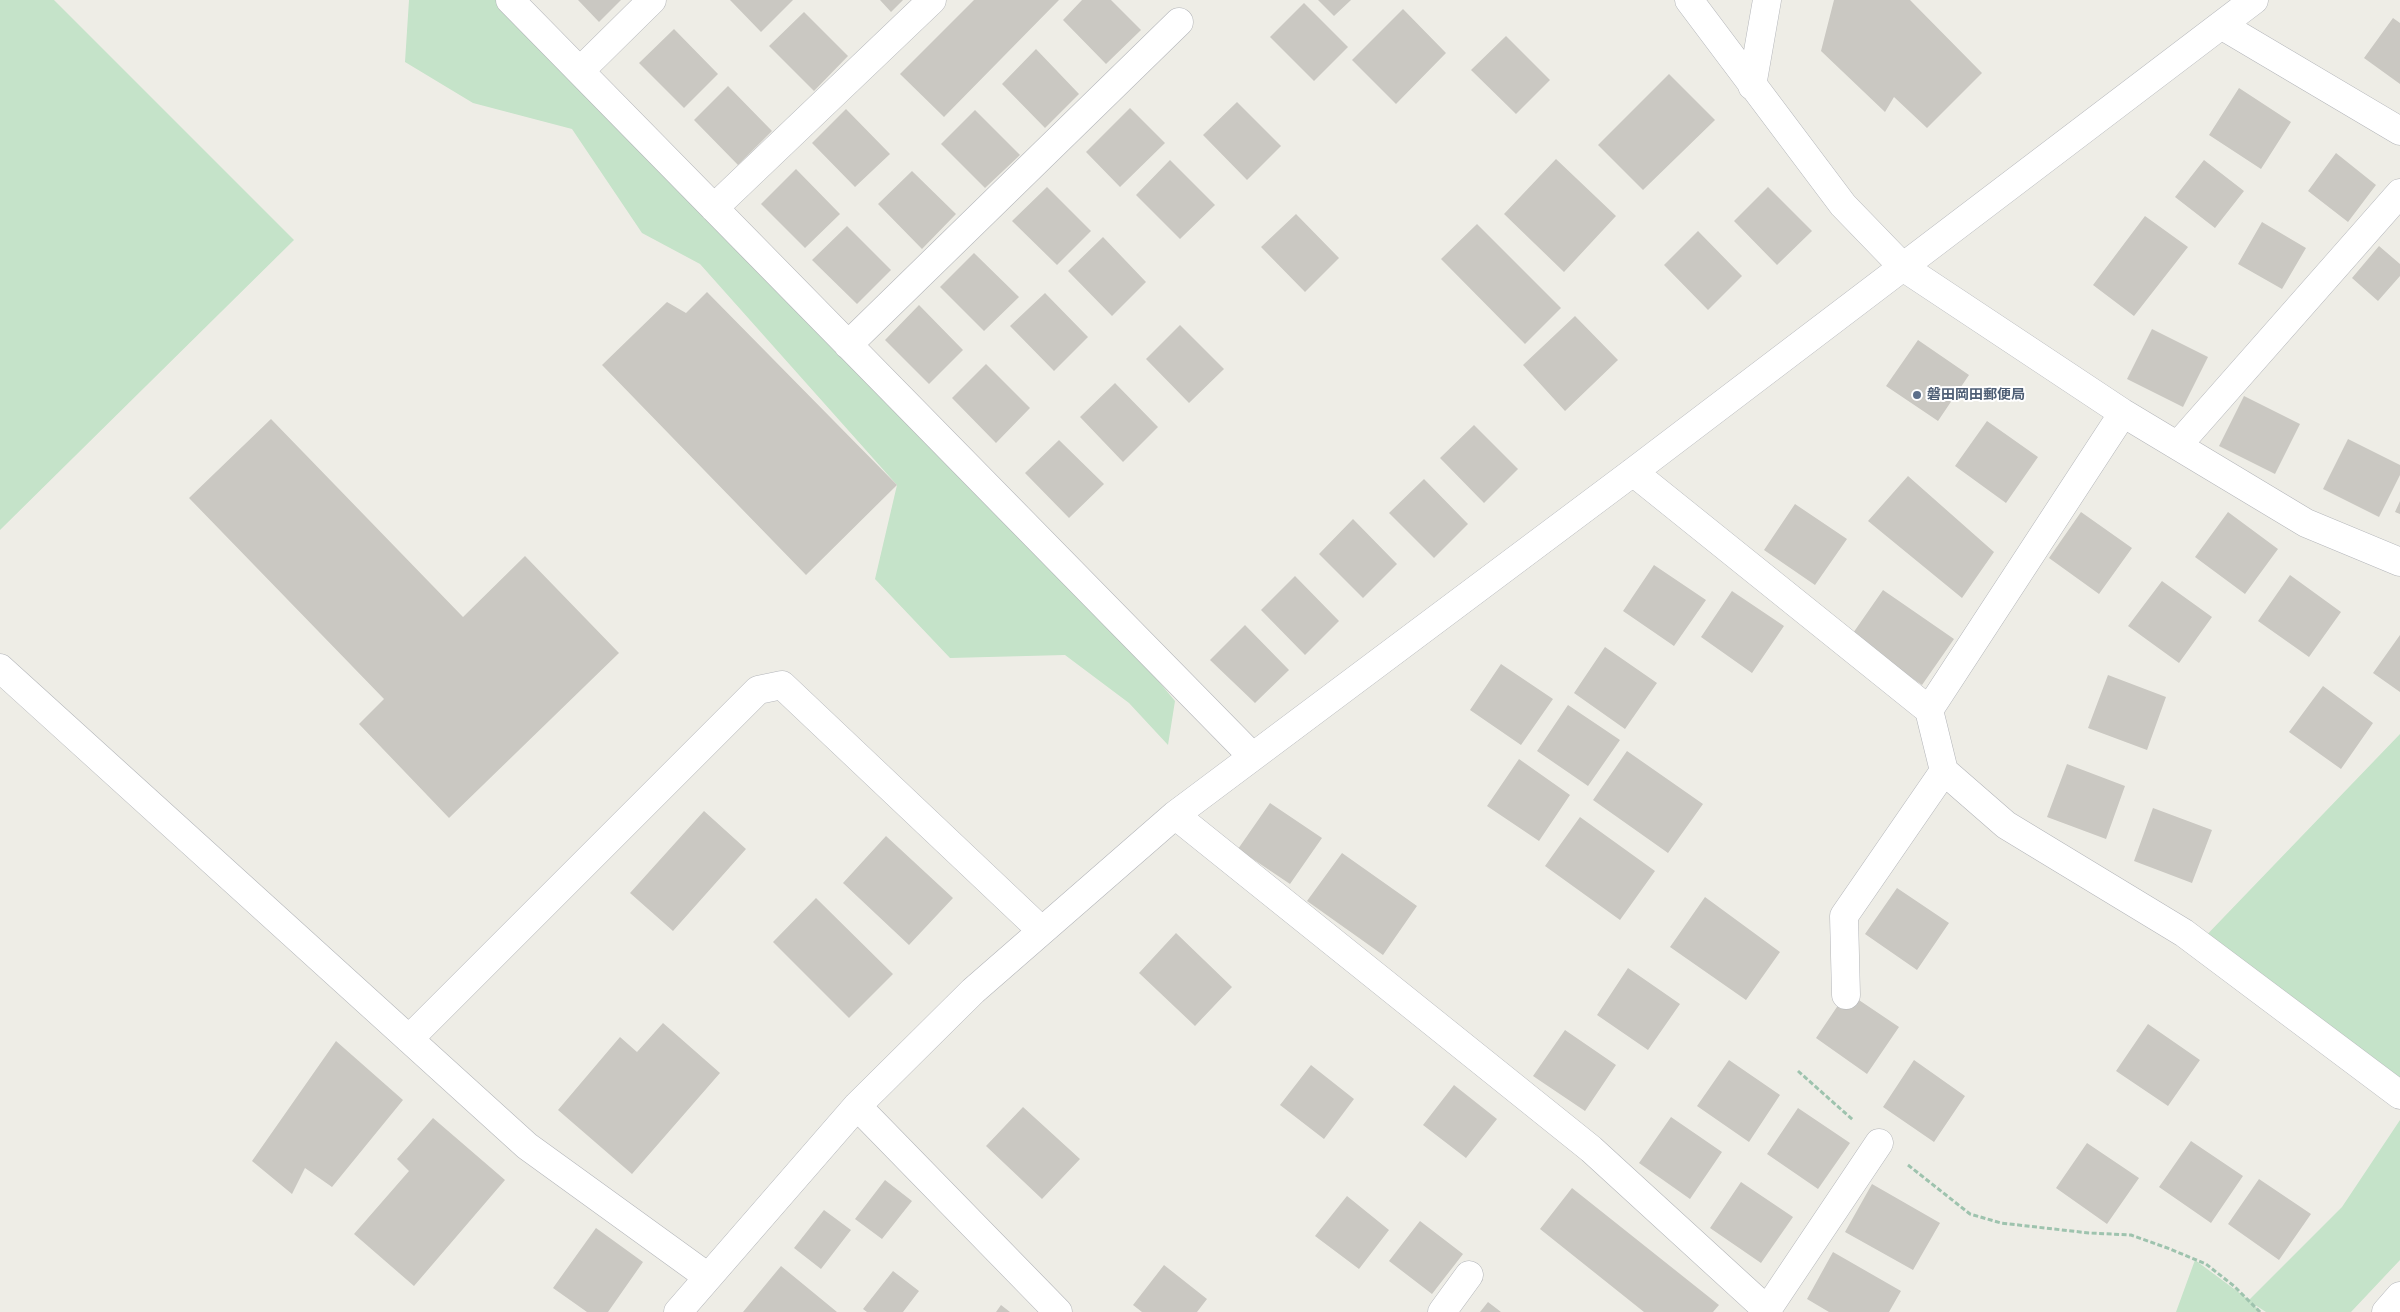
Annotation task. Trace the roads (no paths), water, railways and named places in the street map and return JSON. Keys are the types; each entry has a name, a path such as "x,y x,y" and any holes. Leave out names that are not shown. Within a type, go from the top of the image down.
{"street":[{"path":"510,0 1252,756"},
{"path":"580,71 652,0"},
{"path":"714,208 932,0"},
{"path":"1689,0 1843,206 1903,267 2123,413 2306,523 2400,562"},
{"path":"1752,86 1766,0"},
{"path":"678,1312 857,1106 973,992 1175,815 1634,472 1903,267 2222,14 2254,0"},
{"path":"2222,14 2400,131"},
{"path":"848,345 1179,22"},
{"path":"2178,446 2400,192"},
{"path":"1928,710 2123,413"},
{"path":"1634,472 1928,710 1944,771 2006,825 2184,933 2400,1094"},
{"path":"0,668 527,1146 708,1278"},
{"path":"409,1039 758,690 782,685 1042,931"},
{"path":"1846,995 1844,916 1944,771"},
{"path":"1175,815 1591,1149 1767,1311 1879,1143"},
{"path":"857,1106 1058,1312"},
{"path":"1442,1312 1469,1275"},
{"path":"2386,1312 2400,1296"}],"place":[{"name":"磐田岡田郵便局","path":"1917,395"}]}
